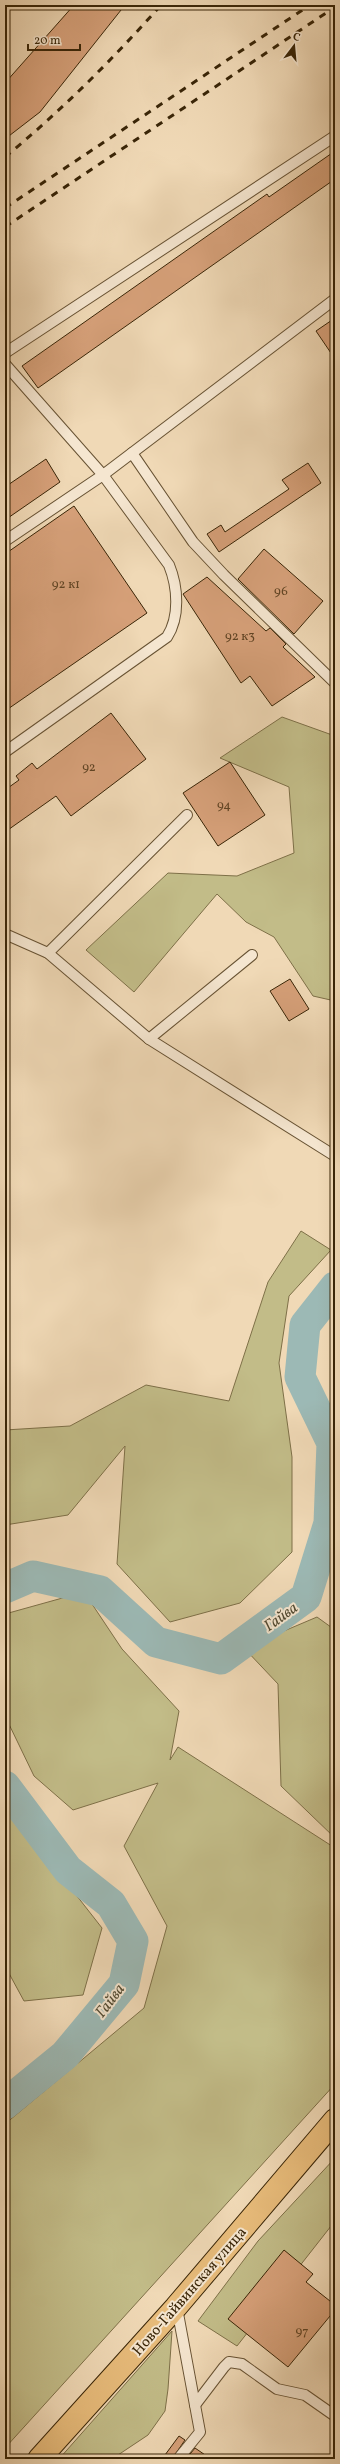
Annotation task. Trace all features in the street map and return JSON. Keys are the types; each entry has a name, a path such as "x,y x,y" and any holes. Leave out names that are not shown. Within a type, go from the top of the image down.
{"main road":[{"name":"Ново-Гайвинская улица","path":"39,2459 176,2307 335,2120"}],"lane":[{"path":"5,353 335,136"},
{"path":"5,541 103,475 335,299"},
{"path":"5,364 103,475 169,565 174,578 176,606 172,630 167,638 5,752"},
{"path":"132,453 193,542 224,575 335,683"},
{"path":"48,953 187,815"},
{"path":"5,934 48,953 149,1039 335,1156"},
{"path":"149,1039 252,955"},
{"path":"176,2307 200,2432 178,2459"},
{"path":"195,2405 224,2367 229,2362 235,2361 277,2389 305,2395 335,2416"}],"shaded area":[{"path":"282,717 335,736 335,1001 313,996 274,937 246,922 217,894 134,992 86,950 168,873 237,876 294,853 289,787 220,758"},
{"path":"301,1231 331,1250 289,1296 279,1363 292,1457 292,1552 240,1603 170,1622 117,1564 125,1446 68,1515 5,1525 5,1430 70,1426 146,1385 229,1401 268,1282"},
{"path":"84,1592 122,1649 179,1711 170,1760 178,1747 335,1848 335,2084 5,2448 5,2124 144,2008 167,1926 124,1846 158,1783 73,1810 34,1776 5,1716 5,1614"},
{"path":"317,1617 335,1630 335,1838 281,1786 278,1684 244,1648"},
{"path":"5,1804 102,1928 83,1995 24,2001 5,1966"},
{"path":"335,2158 335,2221 237,2346 198,2321 258,2241"},
{"path":"172,2331 165,2411 148,2435 112,2459 59,2459"}],"building":[{"path":"74,5 125,5 40,112 5,139 5,83"},
{"path":"335,151 335,179 38,388 22,366 267,194 269,197"},
{"path":"335,318 335,359 316,331"},
{"path":"46,459 60,482 5,520 5,487"},
{"path":"308,463 321,483 219,552 207,534 221,525 225,532 289,489 282,480"},
{"path":"74,506 147,613 5,711 5,554"},
{"path":"264,549 323,601 294,634 238,579"},
{"path":"207,577 266,631 270,628 286,644 283,647 315,677 272,706 250,676 241,683 183,594"},
{"path":"111,713 146,759 71,816 56,796 5,832 5,790 19,780 16,776 32,763 37,769"},
{"path":"230,762 265,815 218,846 183,793"},
{"path":"290,979 309,1009 289,1021 270,991"},
{"path":"284,2250 313,2274 306,2282 335,2305 335,2310 288,2367 228,2319"},
{"path":"179,2436 185,2440 172,2459 162,2459"},
{"path":"195,2448 211,2459 186,2459"}],"waterway":[{"name":"Гайва","path":"5,1588 33,1576 100,1591 156,1642 221,1659 306,1597 329,1523 332,1443 300,1377 305,1325 335,1287"},
{"name":"Гайва","path":"5,1786 68,1870 111,1904 133,1941 124,1984 65,2055 5,2104"}],"railway":[{"path":"5,157 86,84 161,5"},
{"path":"5,208 310,5"},
{"path":"5,227 335,7"}]}
